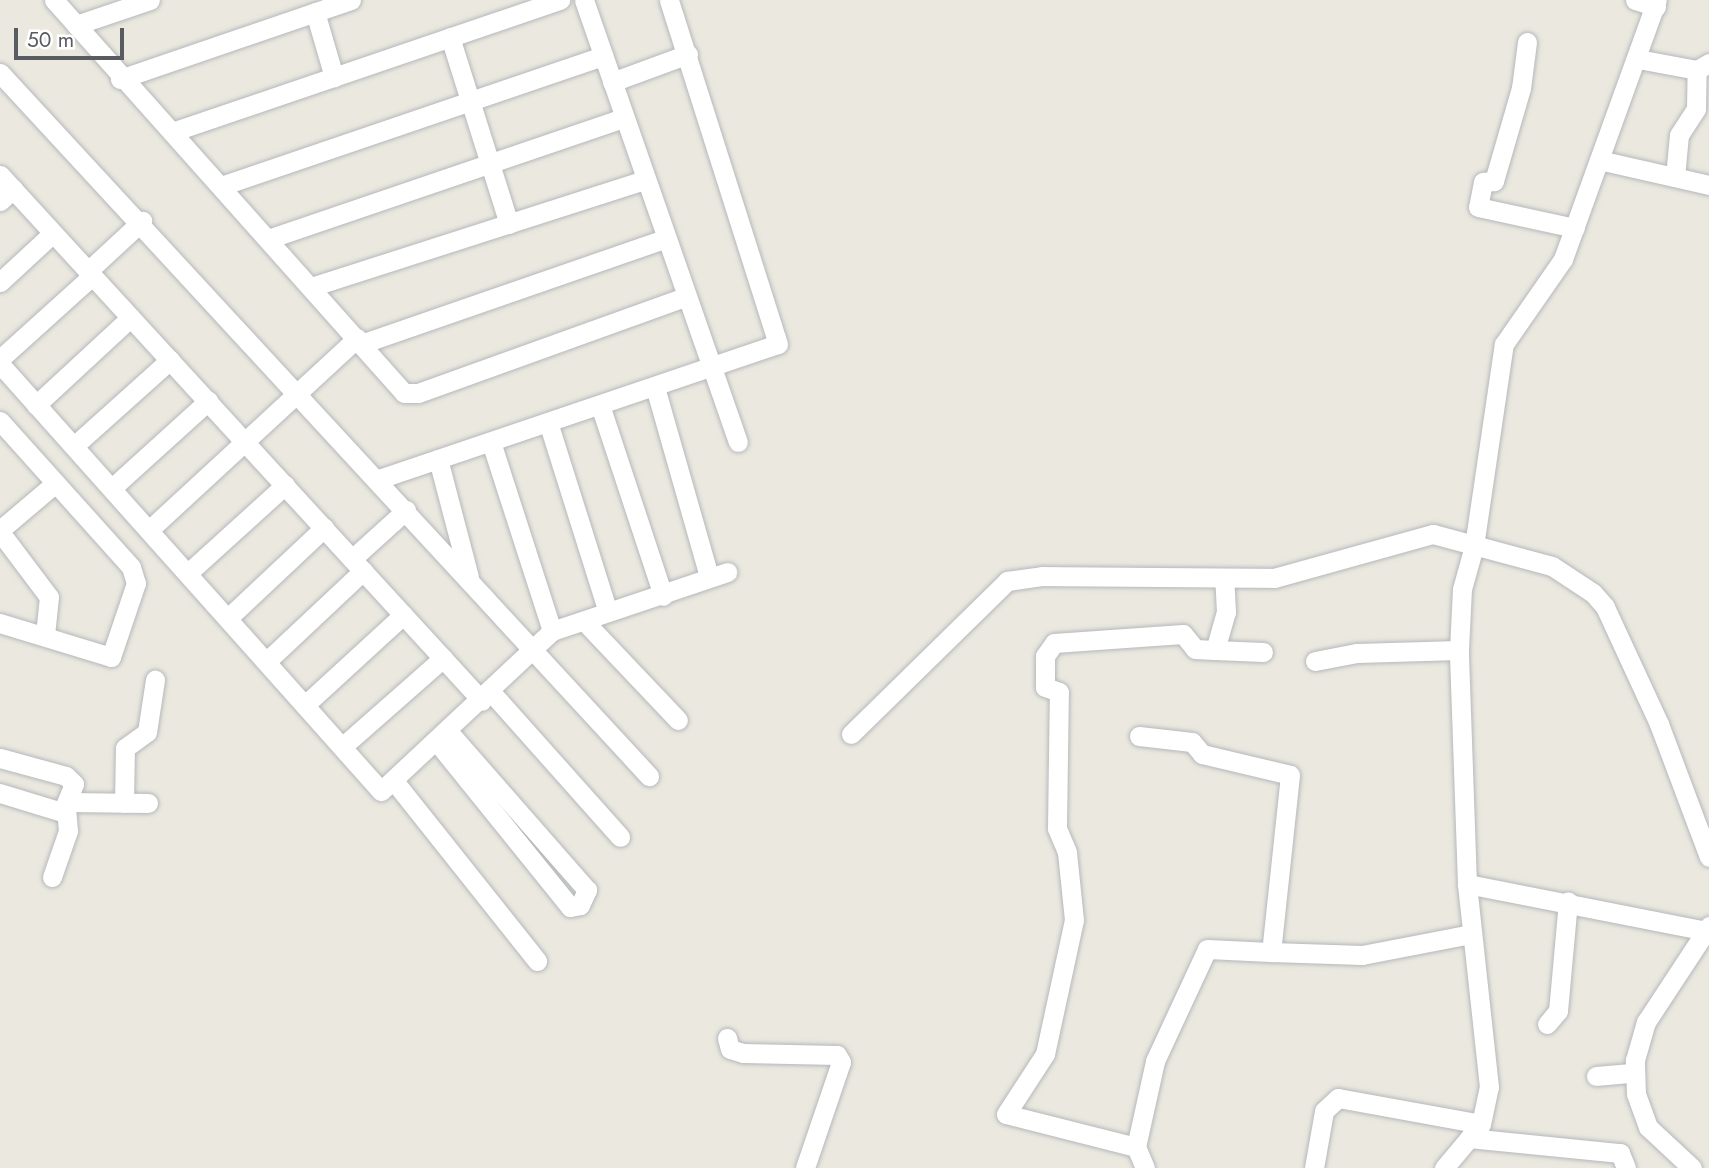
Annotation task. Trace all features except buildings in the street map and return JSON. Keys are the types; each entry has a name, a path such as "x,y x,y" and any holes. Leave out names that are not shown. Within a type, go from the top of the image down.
{"street":[{"path":"54,0 120,79 221,186 359,341 397,388 410,394 685,297"},
{"path":"76,25 150,0"},
{"path":"120,79 351,0"},
{"path":"172,132 560,0"},
{"path":"584,0 709,368 738,442"},
{"path":"376,480 778,344 669,0"},
{"path":"1444,1168 1475,1131 1489,1087 1467,884 1459,650 1462,589 1474,546 1504,344 1563,259 1575,228 1657,4 1635,0"},
{"path":"315,12 334,77"},
{"path":"444,39 503,226"},
{"path":"1527,42 1521,88 1494,181 1483,182 1478,206 1575,228"},
{"path":"612,82 688,54"},
{"path":"221,186 603,57"},
{"path":"1638,59 1703,66 1696,109 1679,135 1675,177"},
{"path":"0,73 142,221 649,776"},
{"path":"268,239 624,118"},
{"path":"1599,160 1709,185"},
{"path":"311,287 645,180"},
{"path":"4,188 53,233 443,658 487,696 620,837"},
{"path":"0,359 142,221"},
{"path":"0,282 53,233"},
{"path":"149,530 298,392 359,341 665,239"},
{"path":"36,405 131,317"},
{"path":"74,446 170,360"},
{"path":"0,364 344,746 380,791 536,652 552,631 663,596 718,574 655,387"},
{"path":"112,488 208,401"},
{"path":"600,405 663,596"},
{"path":"0,421 53,485 131,567 136,589 111,657 0,623"},
{"path":"548,422 608,612"},
{"path":"491,442 552,631"},
{"path":"438,459 470,579"},
{"path":"45,636 49,597 0,531 53,485"},
{"path":"188,573 285,485"},
{"path":"267,661 406,510"},
{"path":"228,618 324,528"},
{"path":"851,734 1007,581 1042,576 1224,579 1294,575 1433,534 1552,566 1605,607 1659,724 1709,857"},
{"path":"1215,650 1226,612 1224,579"},
{"path":"306,704 403,615"},
{"path":"584,622 678,720"},
{"path":"1136,1147 1006,1114 1045,1054 1074,920 1069,864 1057,828 1059,692 1045,687 1045,656 1054,643 1183,635 1195,649 1263,652"},
{"path":"1315,662 1357,653 1459,650"},
{"path":"344,746 443,658"},
{"path":"124,803 125,748 147,732 155,680"},
{"path":"1139,736 1192,742 1202,754 1290,775 1271,952"},
{"path":"443,737 587,890 580,905 570,907 443,737"},
{"path":"0,758 71,779 67,806 68,831 52,877"},
{"path":"394,780 537,961"},
{"path":"0,793 67,806 148,803"},
{"path":"1467,884 1708,929 1646,1022 1634,1073 1648,1127 1692,1168"},
{"path":"1547,1024 1558,1011 1568,901"},
{"path":"1145,1168 1136,1147 1155,1061 1207,948 1362,955 1471,934"},
{"path":"727,1038 730,1049 743,1053 837,1055 841,1062 805,1168"},
{"path":"1596,1076 1634,1073"},
{"path":"1314,1168 1324,1111 1338,1098 1475,1131 1620,1153 1626,1168"}]}
